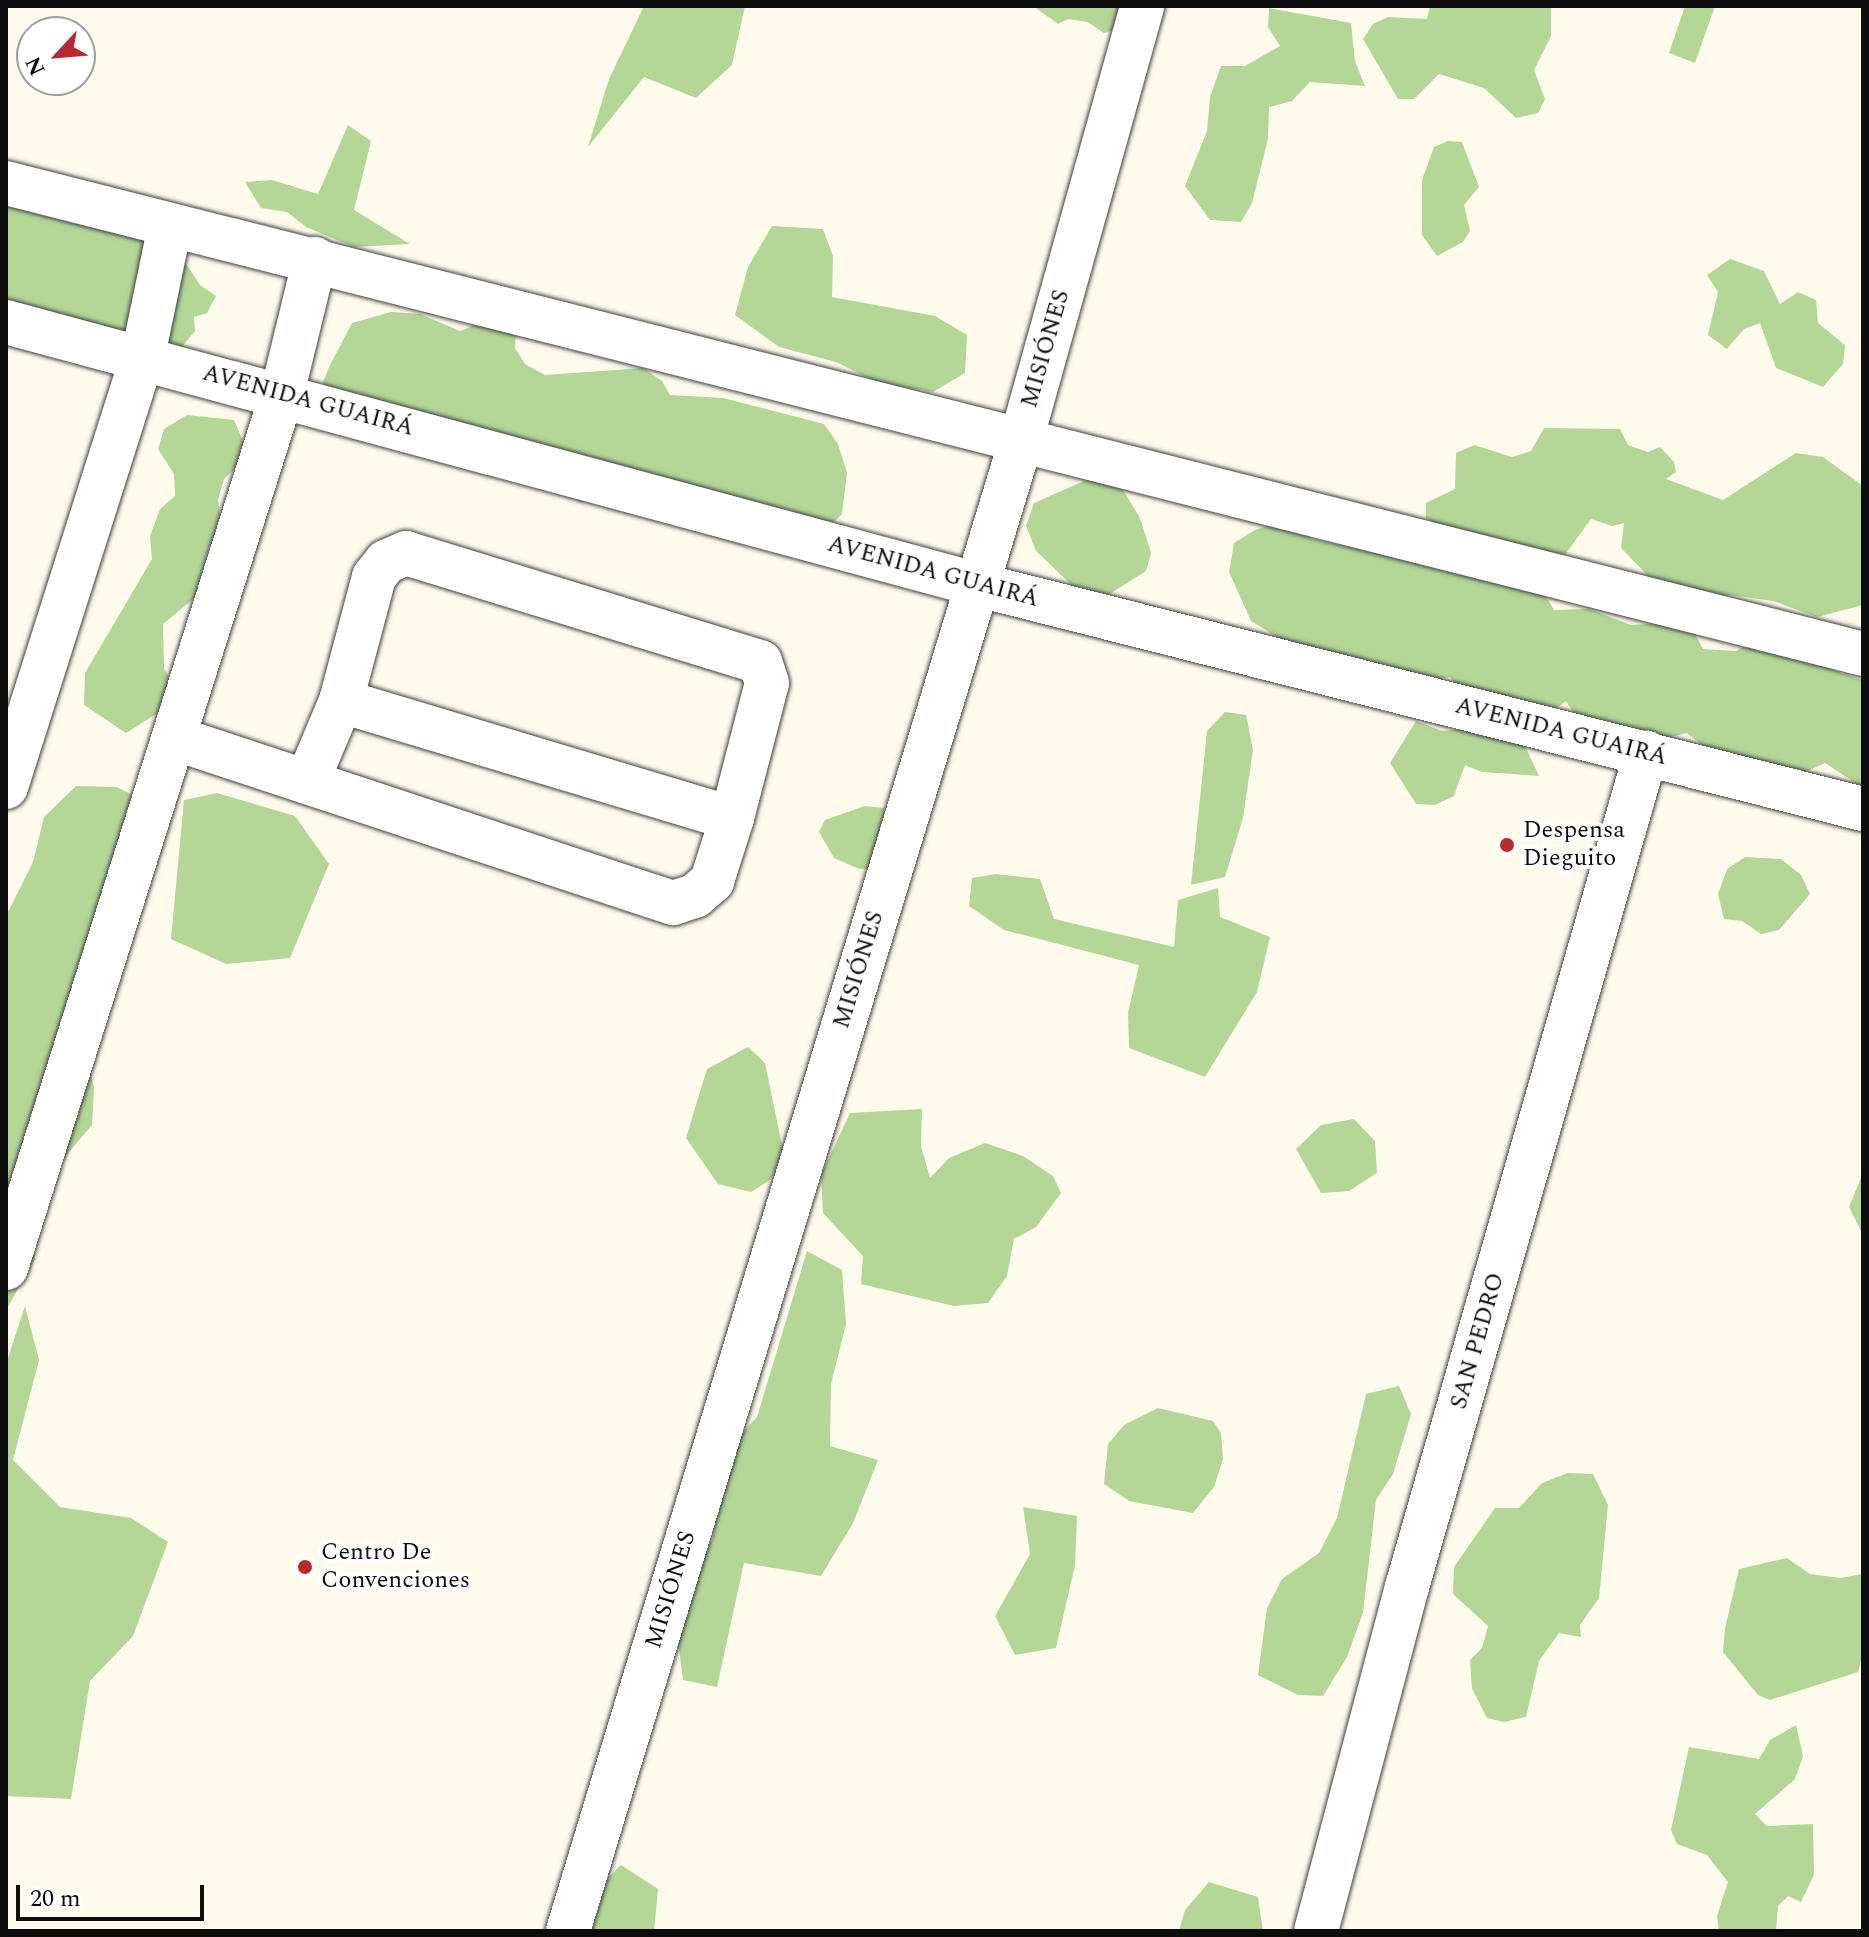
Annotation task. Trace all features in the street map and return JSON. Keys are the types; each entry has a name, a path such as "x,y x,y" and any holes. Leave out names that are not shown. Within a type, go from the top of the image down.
{"street":[{"name":"MISIÓNES","path":"568,1931 1020,444 1142,6"},
{"path":"6,183 170,226 315,259 1020,444 1863,654"},
{"path":"6,787 143,356 170,226"},
{"path":"6,1268 282,394 315,259"},
{"name":"AVENIDA GUAIRÁ","path":"6,322 143,356 975,584 1863,809"},
{"path":"174,738 307,782 673,903 695,896 712,881 732,818 767,683 760,662 740,651 406,553 386,562 374,577 341,701 307,782"},
{"path":"341,701 732,818"},
{"name":"SAN PEDRO","path":"1316,1931 1407,1587 1646,753"}],"green space":[{"path":"644,6 745,6 732,65 696,98 644,77 588,147 609,79"},
{"path":"1033,6 1120,6 1121,28 1104,33 1088,22 1068,19 1058,24"},
{"path":"1430,6 1551,6 1551,36 1534,70 1545,99 1538,113 1516,118 1484,88 1439,74 1414,99 1398,99 1363,39 1373,24 1388,17 1427,19"},
{"path":"1685,6 1715,6 1695,63 1669,53"},
{"path":"1269,8 1351,23 1355,61 1365,86 1310,82 1292,101 1269,107 1268,139 1252,203 1241,222 1210,220 1185,186 1207,131 1210,97 1221,66 1245,66 1280,46 1268,27"},
{"path":"348,125 371,141 354,210 410,244 354,247 306,227 287,212 261,208 245,182 272,180 318,194"},
{"path":"1448,141 1462,142 1479,187 1464,205 1470,231 1463,242 1437,256 1422,235 1422,180 1434,147"},
{"path":"97,197 181,256 200,285 216,296 207,313 194,317 195,331 177,353 6,334 6,202 70,212 81,225 91,224"},
{"path":"772,226 823,229 833,256 832,297 935,316 967,335 965,373 933,392 878,383 836,362 779,347 735,315 748,267"},
{"path":"1730,259 1764,271 1780,304 1798,292 1816,300 1818,323 1845,345 1843,364 1823,387 1776,368 1760,323 1744,329 1727,349 1708,335 1718,292 1707,275"},
{"path":"391,312 420,314 460,331 489,319 516,332 515,348 525,364 545,375 643,368 662,381 670,395 723,398 824,424 838,444 847,473 842,514 831,525 598,496 580,503 563,488 340,424 323,382 329,367 352,323"},
{"path":"187,415 234,420 249,455 224,479 218,500 222,528 209,547 197,596 163,624 164,668 173,686 172,704 126,733 84,705 85,673 152,559 150,536 160,509 175,496 174,474 158,449 164,429"},
{"path":"1544,428 1620,429 1628,445 1648,452 1660,447 1674,462 1676,472 1666,479 1723,500 1796,453 1823,457 1863,486 1863,605 1817,617 1773,601 1730,595 1717,600 1660,588 1621,548 1624,523 1612,526 1591,519 1564,556 1440,527 1426,518 1426,503 1455,489 1456,453 1474,445 1512,457 1531,451"},
{"path":"1093,477 1120,485 1140,518 1151,553 1146,571 1105,597 1079,592 1036,551 1026,526 1034,503"},
{"path":"1298,517 1311,539 1540,587 1554,610 1589,609 1631,625 1670,623 1695,634 1703,649 1736,651 1749,644 1829,661 1835,671 1863,680 1863,788 1825,763 1796,776 1710,751 1687,733 1662,739 1578,720 1566,701 1555,709 1463,693 1450,677 1428,681 1285,642 1251,621 1229,572 1234,543 1255,530"},
{"path":"1225,712 1246,715 1253,750 1243,818 1225,877 1191,885 1207,731"},
{"path":"1416,721 1442,731 1483,728 1505,737 1525,746 1539,776 1482,772 1465,765 1454,796 1435,805 1416,804 1390,763"},
{"path":"76,786 117,787 136,797 87,1057 94,1088 92,1125 64,1158 33,1242 35,1259 6,1310 6,916 33,862 44,817"},
{"path":"217,793 295,816 329,864 290,958 226,964 171,939 184,800"},
{"path":"865,806 884,808 889,869 859,869 834,858 819,832 825,820"},
{"path":"1745,857 1781,859 1801,875 1810,894 1779,930 1761,934 1742,921 1724,919 1718,894 1727,869"},
{"path":"996,874 1040,879 1054,919 1174,947 1178,900 1218,888 1220,917 1270,937 1257,992 1205,1077 1129,1048 1128,1013 1139,965 1004,930 969,906 972,878"},
{"path":"748,1047 765,1063 785,1160 770,1180 751,1192 718,1184 686,1138 707,1069"},
{"path":"922,1109 921,1146 930,1178 949,1158 985,1143 1023,1156 1053,1176 1061,1193 1036,1227 1014,1239 1007,1276 988,1303 954,1306 861,1284 863,1256 823,1213 821,1175 850,1113"},
{"path":"1354,1119 1375,1141 1377,1173 1349,1191 1321,1193 1296,1149 1321,1125"},
{"path":"1863,1173 1863,1235 1849,1207"},
{"path":"807,1251 842,1270 846,1324 831,1384 830,1446 878,1460 853,1523 821,1576 744,1563 717,1687 683,1680 676,1625 687,1582 713,1538 721,1455 757,1417"},
{"path":"25,1306 39,1360 13,1460 60,1507 131,1518 168,1542 133,1636 90,1681 71,1799 6,1796 6,1364"},
{"path":"1399,1386 1411,1414 1393,1474 1376,1500 1363,1613 1347,1657 1323,1696 1298,1695 1258,1675 1267,1608 1282,1579 1319,1553 1337,1518 1366,1394"},
{"path":"1158,1408 1213,1421 1221,1433 1223,1459 1214,1487 1193,1513 1129,1501 1104,1484 1108,1444 1124,1425"},
{"path":"1568,1473 1593,1474 1608,1505 1599,1598 1580,1625 1581,1637 1559,1633 1539,1661 1526,1717 1504,1722 1487,1718 1472,1689 1470,1660 1482,1648 1488,1626 1453,1594 1454,1567 1495,1508 1519,1508 1542,1483"},
{"path":"1023,1507 1077,1516 1075,1565 1056,1648 1015,1655 995,1616 1030,1554"},
{"path":"1787,1558 1810,1574 1840,1578 1863,1574 1863,1653 1858,1672 1770,1700 1758,1695 1723,1652 1725,1628 1739,1569"},
{"path":"1796,1725 1803,1756 1795,1779 1755,1814 1767,1826 1813,1824 1814,1875 1801,1902 1788,1896 1778,1906 1776,1931 1719,1931 1717,1916 1728,1882 1707,1855 1677,1844 1671,1830 1689,1747 1759,1759 1770,1740"},
{"path":"621,1865 658,1889 654,1931 585,1931 591,1895"},
{"path":"1209,1882 1258,1897 1263,1931 1179,1931 1185,1910"}],"place":[{"name":"Despensa Dieguito","path":"1507,845"},
{"name":"Centro De Convenciones","path":"305,1567"}]}
